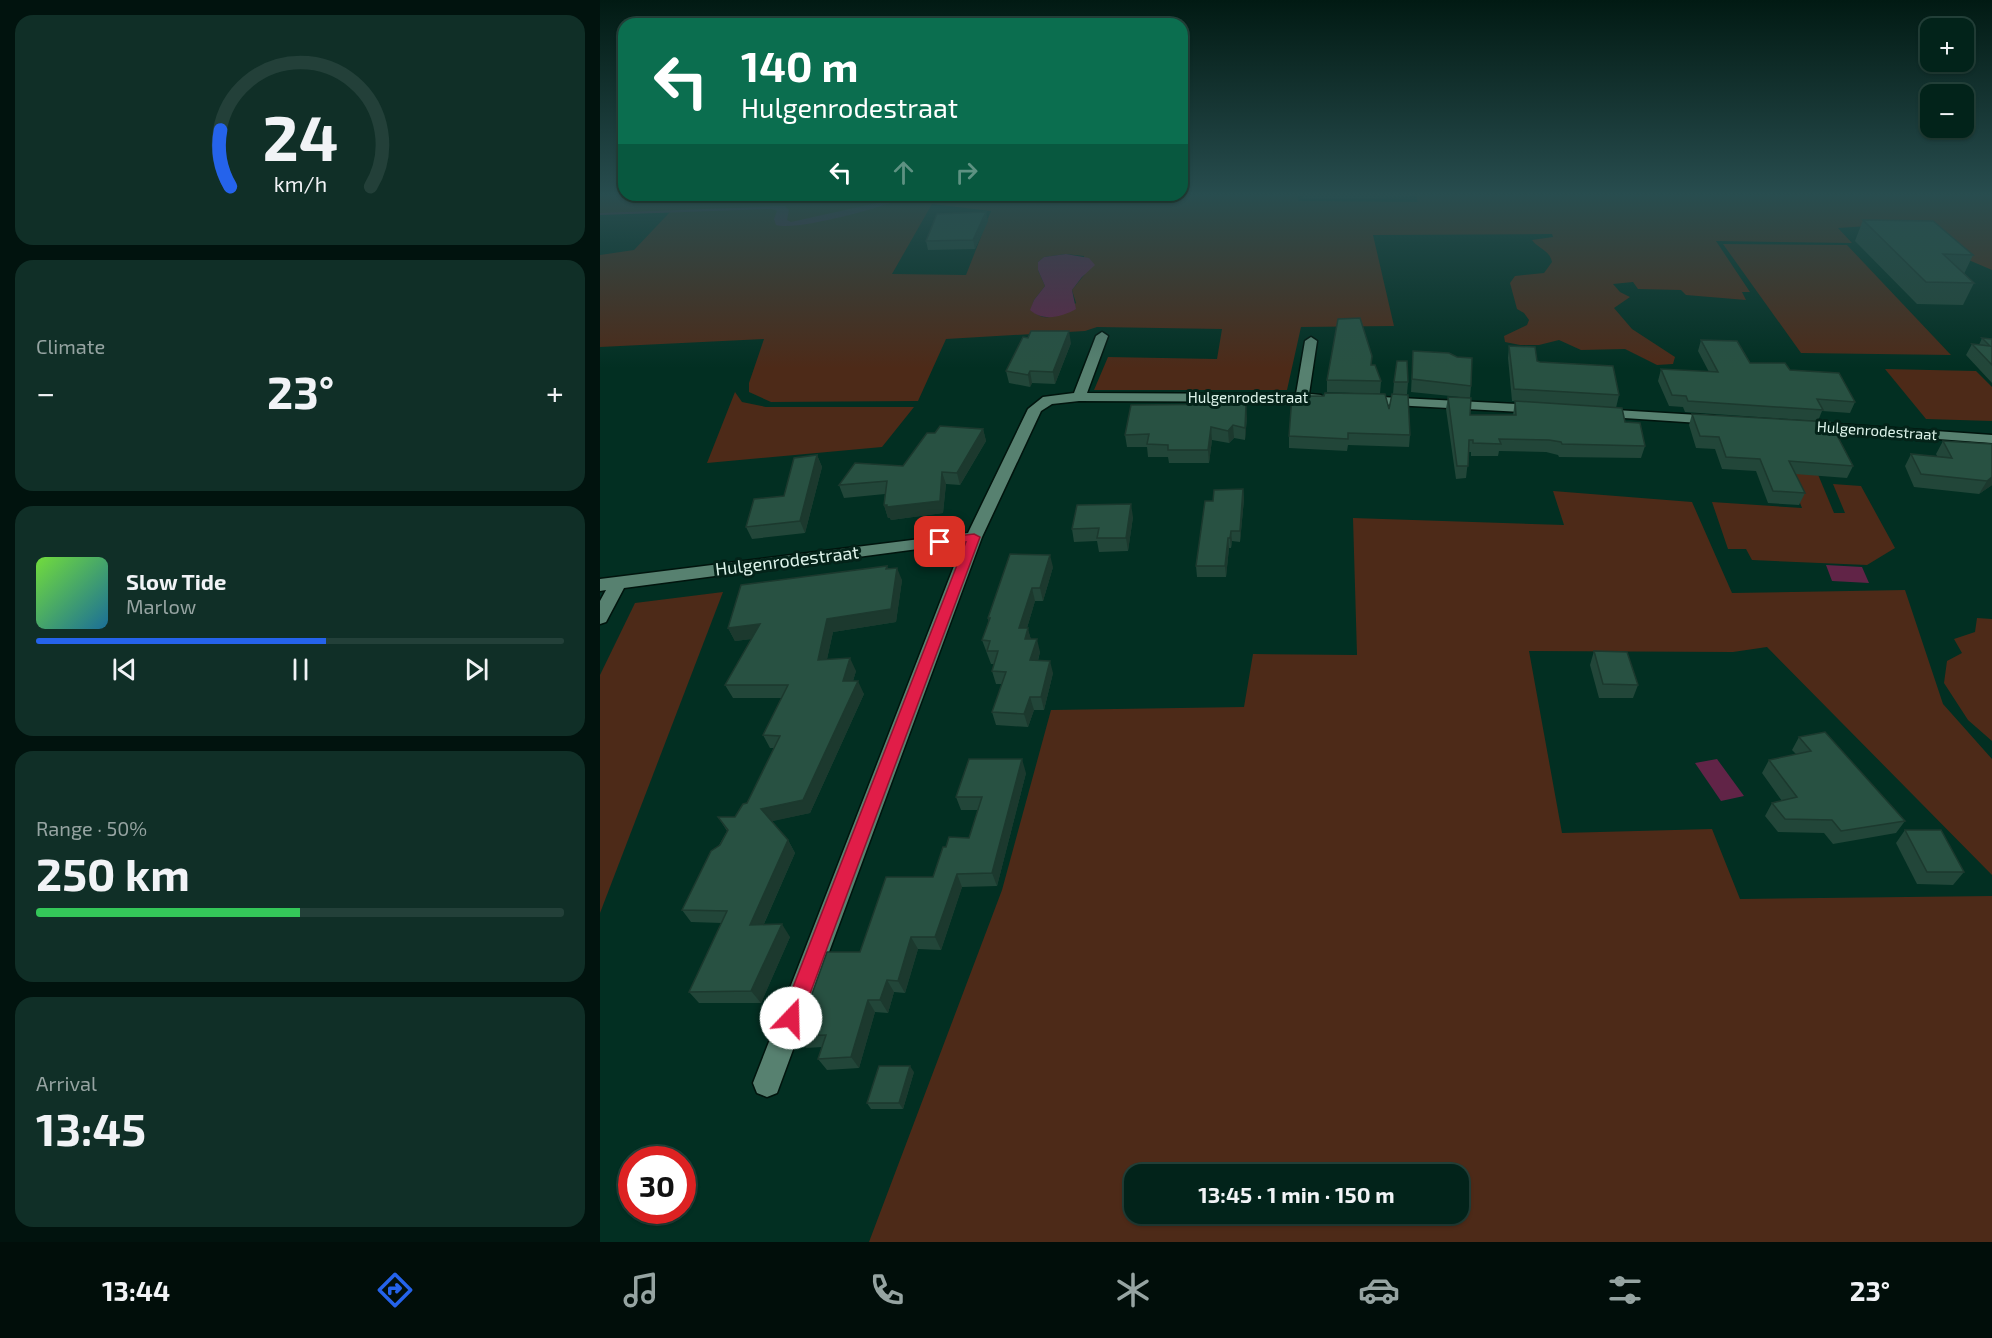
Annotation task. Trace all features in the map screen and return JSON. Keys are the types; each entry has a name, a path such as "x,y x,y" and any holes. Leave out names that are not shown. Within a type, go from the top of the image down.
{"street":[{"path":"1079,397 1101,336"},
{"path":"1302,398 1311,341"},
{"name":"Hulgenrodestraat","path":"767,1083 974,537 1035,410 1048,400 1079,397 1325,398"},
{"path":"1349,399 1553,410"},
{"path":"1588,412 1727,421"},
{"name":"Hulgenrodestraat","path":"1798,426 1992,439"},
{"name":"Hulgenrodestraat","path":"609,584 974,537"},
{"path":"600,618 609,584"}],"shaded area":[{"path":"621,252 905,252 892,274 966,275 975,252 1377,252 1394,326 1301,327 1287,390 1094,390 1108,357 1217,359 1222,329 1097,327 1085,331 946,339 918,401 771,402 749,392 749,383 764,339 600,347 600,255","holes":["1066,254 1084,256 1085,274 1072,290 1076,303 1065,311 1048,317 1043,317 1031,310 1034,300 1045,286 1038,270 1038,262 1044,257"]},
{"path":"1546,252 1723,252 1750,292 1742,292 1746,300 1686,295 1681,290 1638,289 1633,282 1613,284 1620,292 1630,297 1614,308 1632,329 1675,357 1673,364 1657,365 1625,349 1581,350 1559,340 1539,345 1505,342 1504,336 1527,325 1529,320 1517,309 1510,283 1515,276 1544,273 1552,262"},
{"path":"1729,252 1854,252 1951,355 1801,353"},
{"path":"1950,252 1992,252 1992,270"},
{"path":"1066,254 1089,258 1095,265 1072,290 1076,309 1053,317 1035,314 1030,310 1034,300 1045,286 1038,270 1038,262 1044,257"},
{"path":"1885,369 1976,371 1992,387 1992,421 1926,419"},
{"path":"735,392 742,402 766,407 914,407 882,447 707,463"},
{"path":"1773,435 1802,436 1834,513 1845,513 1833,484 1861,486 1895,548 1867,565 1752,560 1746,549 1728,549 1712,502 1802,508"},
{"path":"1553,491 1692,502 1732,593 1905,590 1943,704 1992,759 1992,875 1767,647 1733,652 1529,651 1562,833 1712,829 1740,899 1992,896 1992,1242 869,1242 1002,890 1051,710 1244,707 1253,654 1357,655 1353,518 1564,525"},
{"path":"1826,565 1862,567 1869,583 1832,581"},
{"path":"723,592 600,913 600,675 635,603"},
{"path":"1977,618 1992,619 1992,741 1968,720 1944,683 1947,661 1962,653 1954,639 1975,632"},
{"path":"1717,759 1744,796 1721,801 1695,763"}],"building":[{"path":"1895,252 1969,252 1973,255 1943,254 1974,283 1926,282"},
{"path":"1360,318 1372,356 1371,365 1375,365 1381,381 1327,380 1338,319"},
{"path":"1031,331 1069,331 1053,372 1030,371 1028,375 1006,371 1023,337 1028,338"},
{"path":"1982,338 1992,339 1992,365 1972,344 1990,346"},
{"path":"1701,340 1737,341 1750,363 1785,363 1790,370 1839,373 1855,402 1817,399 1823,410 1688,401 1686,396 1672,395 1661,369 1718,372"},
{"path":"1509,346 1535,347 1537,361 1540,362 1613,366 1619,395 1514,389"},
{"path":"1413,351 1449,353 1457,357 1472,358 1471,386 1412,379"},
{"path":"1397,361 1407,361 1408,382 1394,382"},
{"path":"1325,393 1385,394 1389,409 1392,394 1408,395 1410,435 1348,433 1348,439 1289,436 1292,396 1324,396"},
{"path":"1448,397 1471,398 1470,415 1516,415 1515,401 1622,408 1625,422 1640,423 1645,446 1562,444 1549,440 1499,439 1501,444 1473,443 1473,440 1469,440 1468,466 1457,466"},
{"path":"1246,404 1245,428 1233,425 1228,431 1211,427 1208,450 1168,450 1168,445 1147,444 1149,434 1125,435 1131,405"},
{"path":"1692,414 1830,422 1853,466 1789,461 1805,493 1773,491 1760,459 1726,457 1719,437 1700,436"},
{"path":"940,426 983,429 957,473 942,472 940,501 887,507 884,505 887,481 839,485 855,463 903,466 927,433 935,433"},
{"path":"1943,441 1992,444 1992,477 1987,481 1921,474 1911,454 1952,458"},
{"path":"817,455 800,521 746,527 754,499 784,496 794,458"},
{"path":"1243,489 1240,531 1231,531 1230,538 1228,538 1225,566 1196,566 1205,501 1213,501 1214,490"},
{"path":"1131,504 1126,538 1097,538 1099,528 1072,529 1077,505"},
{"path":"1010,554 1050,555 1040,588 1032,588 1019,628 1028,628 1025,639 1037,639 1030,660 1050,661 1041,697 1030,697 1024,714 992,712 1006,672 992,671 998,651 987,651 990,641 982,640"},
{"path":"887,566 886,569 897,568 891,609 827,619 818,660 850,658 843,681 858,681 803,800 761,809 788,840 750,925 782,924 751,991 689,992 727,911 682,910 711,851 720,845 728,830 718,817 735,817 743,804 747,803 780,736 763,735 788,685 725,685 760,624 728,628 741,585"},
{"path":"1594,651 1627,652 1638,685 1603,684"},
{"path":"1825,732 1905,821 1841,831 1832,820 1785,819 1772,803 1797,797 1769,760 1811,751 1799,737"},
{"path":"969,759 1022,759 992,873 957,874 935,937 911,937 898,981 887,980 880,1000 868,1000 851,1057 818,1059 826,1035 797,1036 827,952 860,952 886,877 933,877 943,847 946,847 949,837 969,838 982,797 956,797"},
{"path":"1905,830 1941,830 1964,872 1927,872"},
{"path":"879,1066 910,1066 899,1103 867,1103"}],"route":[{"path":"791,1018 962,563 974,537 940,542"}]}
